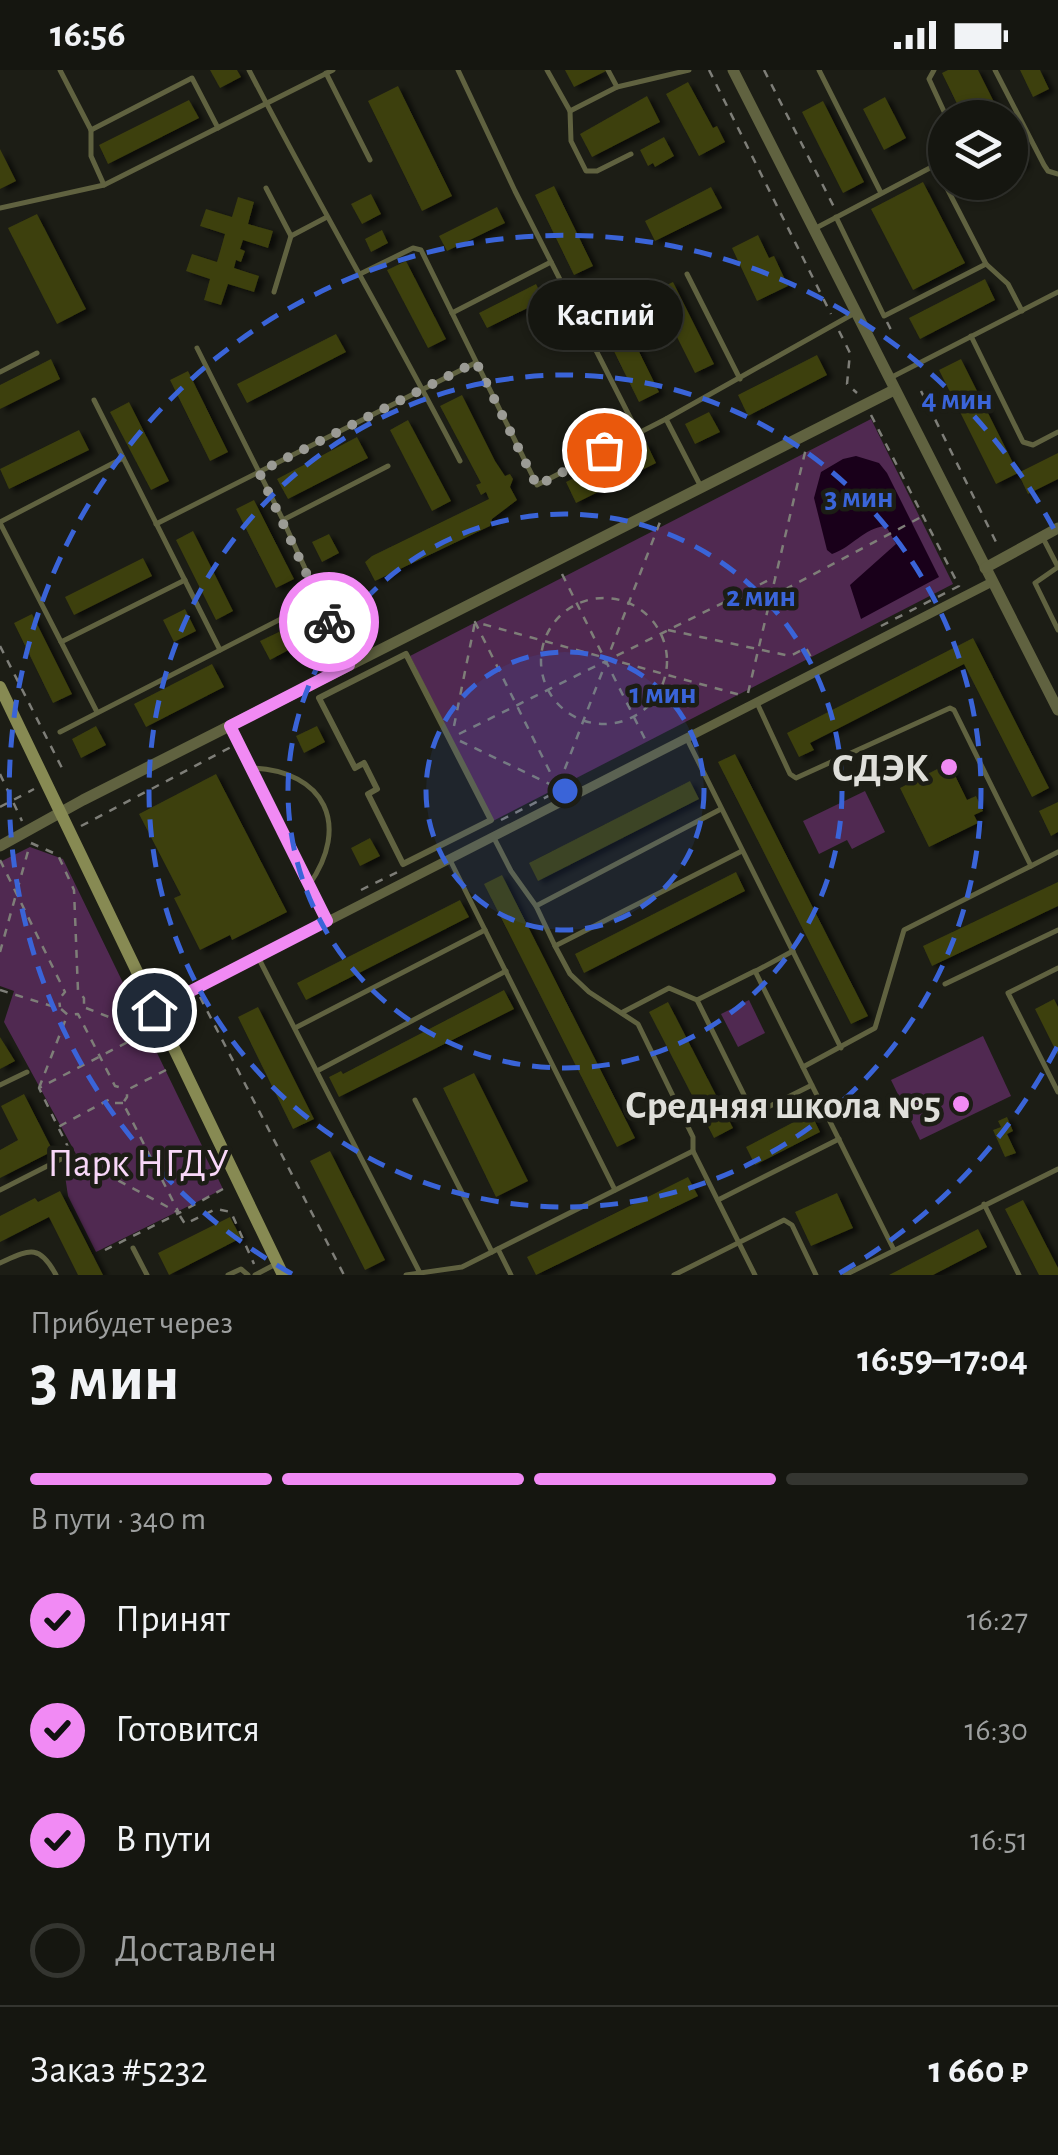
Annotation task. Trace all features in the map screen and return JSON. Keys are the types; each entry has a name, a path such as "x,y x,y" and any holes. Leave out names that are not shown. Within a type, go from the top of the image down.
{"main road":[{"path":"0,687 280,1270"}],"street":[{"path":"734,70 1058,710"},
{"path":"0,846 702,488 892,384"},
{"path":"985,568 1058,528"},
{"path":"154,1010 449,857 493,829 992,582"},
{"path":"406,654 491,820 407,865 368,794 377,789 364,763 355,768 319,698 406,654"}],"lane":[{"path":"60,70 91,130 90,156 104,185"},
{"path":"188,70 218,128"},
{"path":"250,70 460,460"},
{"path":"458,70 638,433"},
{"path":"547,70 570,111 571,140 586,170 597,171 631,154"},
{"path":"608,70 617,87"},
{"path":"570,111 617,87 689,70"},
{"path":"819,70 880,193"},
{"path":"934,70 928,79 938,100"},
{"path":"995,70 1044,165 1058,174"},
{"path":"0,208 104,185 330,72 370,160"},
{"path":"91,130 192,78"},
{"path":"813,229 928,169"},
{"path":"266,188 291,236 274,292"},
{"path":"954,200 986,264 1008,284 1022,310"},
{"path":"291,236 328,217"},
{"path":"836,217 884,316 986,264"},
{"path":"360,274 413,248 421,250 537,486 856,313"},
{"path":"452,313 551,262"},
{"path":"687,274 740,379"},
{"path":"892,384 971,336 1058,292"},
{"path":"971,336 1023,442 1033,445 1058,432"},
{"path":"196,348 349,665"},
{"path":"0,372 38,353"},
{"path":"0,361 10,368"},
{"path":"156,524 476,362"},
{"path":"94,400 220,650"},
{"path":"666,419 702,488"},
{"path":"97,712 0,523 123,458"},
{"path":"282,520 388,466"},
{"path":"1042,536 1058,566 1035,582 1058,630"},
{"path":"61,642 184,580"},
{"path":"60,732 318,600"},
{"path":"756,700 790,774 796,778 944,708 954,710 1031,866"},
{"path":"230,726 327,921"},
{"path":"685,736 840,1048"},
{"path":"252,768 297,777 314,791 326,811 329,847 309,885"},
{"path":"536,906 722,809"},
{"path":"493,829 512,872 536,906 570,974 589,992 638,1024 693,1137 693,1152 756,1275"},
{"path":"556,946 742,850"},
{"path":"803,1067 875,1028 904,930 1058,852"},
{"path":"449,857 615,1190"},
{"path":"295,1028 485,930"},
{"path":"945,984 1058,930"},
{"path":"697,1000 793,951"},
{"path":"258,956 420,1274"},
{"path":"1058,968 1008,993 1058,1092"},
{"path":"317,1071 506,971"},
{"path":"755,971 894,1250"},
{"path":"623,1012 670,988 697,1000 751,1109 758,1112 812,1085"},
{"path":"0,1085 26,1072"},
{"path":"414,1100 511,1275"},
{"path":"718,1200 839,1139"},
{"path":"406,1275 452,1270 693,1152"},
{"path":"0,1190 71,1154"},
{"path":"845,1275 1058,1169"},
{"path":"984,1204 1019,1275"},
{"path":"674,1275 779,1220 789,1222 816,1275"},
{"path":"133,1248 146,1275"},
{"path":"0,1264 22,1253 35,1252 48,1258 56,1275"},
{"path":"228,1275 242,1268 253,1274 280,1270"}],"path":[{"path":"708,70 850,353 847,384 857,393"},
{"path":"764,70 836,217"},
{"path":"921,391 1004,558"},
{"path":"872,415 958,586 878,628"},
{"path":"728,704 748,694 806,448"},
{"path":"770,598 924,516"},
{"path":"559,789 660,522 643,530"},
{"path":"556,561 648,745"},
{"path":"451,737 775,576"},
{"path":"593,598 628,602 644,611 660,633 668,658 666,676 648,707 634,716 616,723 583,720 564,710 548,689 541,663 544,642 561,614 577,604 593,598"},
{"path":"472,617 559,789"},
{"path":"475,622 744,696"},
{"path":"451,737 475,622"},
{"path":"667,630 790,656 806,648 813,662"},
{"path":"0,646 65,774"},
{"path":"451,737 559,789"},
{"path":"81,826 228,750 238,740"},
{"path":"0,774 22,821"},
{"path":"493,829 578,781"},
{"path":"0,807 47,782"},
{"path":"0,952 31,842 58,855 74,890 78,991 84,998 84,1007 78,1014 68,1015 60,1008 0,990"},
{"path":"0,860 64,992"},
{"path":"361,890 407,865"},
{"path":"194,989 344,1275"},
{"path":"64,992 78,991"},
{"path":"60,1008 59,999 64,992"},
{"path":"39,1088 147,1032 84,1007"},
{"path":"78,1014 114,1086"},
{"path":"68,1015 39,1088 71,1154 179,1213"},
{"path":"127,1090 166,1070"},
{"path":"122,1085 127,1090 128,1097 123,1103 110,1099 109,1092 114,1086 122,1085"},
{"path":"58,1127 110,1099"},
{"path":"123,1103 185,1224 216,1209 231,1212 253,1274"},
{"path":"105,1250 223,1189"}],"green space":[{"path":"871,419 953,584 493,821 410,656"},
{"path":"865,791 885,832 852,849 847,840 819,854 803,821"},
{"name":"Парк НГДУ","path":"30,847 63,859 223,1189 96,1252 68,1196 63,1162 76,1154 4,1022 14,991 0,986 0,862"},
{"path":"749,1000 765,1033 738,1047 721,1014"},
{"path":"983,1036 1011,1096 920,1140 891,1080"}],"shaded area":[{"path":"856,456 879,463 887,473 939,577 861,619 850,585 896,544 886,526 871,530 832,554 827,550 814,498 821,472"}],"building":[{"path":"210,70 237,70 241,77 220,88"},
{"path":"565,70 608,70 574,87"},
{"path":"978,70 993,100 955,100 942,73"},
{"path":"1020,70 1040,70 1049,89 1033,97"},
{"path":"688,82 725,142 699,156 666,94"},
{"path":"398,86 452,196 422,211 368,101"},
{"path":"647,96 660,122 592,157 580,134"},
{"path":"885,97 906,138 884,150 863,109"},
{"path":"189,100 199,118 108,164 99,145"},
{"path":"823,101 864,182 843,193 802,112"},
{"path":"664,137 674,156 655,167 653,163 648,166 640,150"},
{"path":"0,149 16,181 0,189"},
{"path":"923,182 928,200 932,200 965,263 913,290 871,209"},
{"path":"554,186 593,266 574,275 535,195"},
{"path":"711,187 722,208 655,241 645,221"},
{"path":"371,194 381,214 362,224 351,204"},
{"path":"238,197 254,202 248,224 273,231 268,248 243,240 240,249 245,251 241,262 236,260 234,268 259,276 254,292 228,284 221,305 204,300 210,279 186,271 192,254 217,262 225,234 200,226 206,209 232,217"},
{"path":"497,207 505,223 447,251 439,236"},
{"path":"37,214 86,309 57,324 8,228"},
{"path":"382,230 388,243 371,252 365,239"},
{"path":"758,235 769,258 774,256 788,286 757,301 732,248"},
{"path":"406,261 446,339 428,348 387,270"},
{"path":"985,279 995,300 920,339 909,318"},
{"path":"673,282 714,364 695,373 654,291"},
{"path":"536,284 544,300 487,328 479,313"},
{"path":"620,313 659,392 639,402 600,323"},
{"path":"336,334 346,352 247,403 237,384"},
{"path":"817,355 827,375 748,416 738,395"},
{"path":"51,359 60,379 0,409 0,385"},
{"path":"961,359 1018,473 996,484 939,370"},
{"path":"188,371 228,452 210,461 170,380"},
{"path":"462,395 495,461 505,476 510,474 513,479 510,487 517,500 492,519 490,526 375,581 365,562 372,556 489,499 486,492 481,495 476,485 481,483 440,406"},
{"path":"129,402 169,481 151,490 110,412"},
{"path":"601,409 606,421 584,432 579,420"},
{"path":"709,412 720,432 695,444 685,424"},
{"path":"408,420 451,501 432,511 390,430"},
{"path":"79,430 89,450 9,489 0,469"},
{"path":"357,437 368,458 288,499 277,479"},
{"path":"646,442 656,463 576,503 566,482"},
{"path":"1058,453 1058,479 1028,494 1018,473"},
{"path":"254,500 294,579 276,588 236,509"},
{"path":"193,531 233,611 216,620 176,540"},
{"path":"329,534 339,553 322,562 312,542"},
{"path":"143,558 152,576 74,615 65,597"},
{"path":"185,609 196,631 174,642 163,620"},
{"path":"32,614 72,694 53,703 14,623"},
{"path":"285,629 294,647 270,660 260,641"},
{"path":"973,638 1049,788 1032,797 964,664 810,743 814,750 799,757 787,733"},
{"path":"212,664 224,687 146,727 134,704"},
{"path":"96,726 106,745 81,758 72,739"},
{"path":"317,726 325,742 304,753 296,736"},
{"path":"735,754 868,1016 851,1024 718,762"},
{"path":"949,763 967,800 976,796 983,811 974,815 978,823 929,847 900,788"},
{"path":"216,774 287,912 232,940 230,935 200,950 174,898 181,895 139,814"},
{"path":"690,781 699,799 538,881 529,863"},
{"path":"1058,802 1058,832 1051,836 1039,811"},
{"path":"370,838 380,856 360,866 351,848"},
{"path":"736,872 745,891 584,973 575,954"},
{"path":"502,875 635,1138 617,1147 484,884"},
{"path":"1058,882 1058,906 932,966 923,946"},
{"path":"460,900 469,917 306,1000 297,983"},
{"path":"504,990 514,1009 339,1097 329,1077 341,1071 343,1074"},
{"path":"1054,999 1058,1007 1058,1055 1035,1009"},
{"path":"668,1002 733,1128 714,1138 649,1012"},
{"path":"258,1007 314,1119 293,1129 238,1017"},
{"path":"0,1037 15,1061 0,1069"},
{"path":"474,1073 528,1181 496,1197 443,1088"},
{"path":"24,1094 53,1151 0,1178 0,1150 18,1140 1,1106"},
{"path":"811,1113 820,1132 755,1165 746,1147"},
{"path":"1007,1117 1013,1131 1007,1134 1016,1153 1005,1157 993,1130 1001,1127 998,1121"},
{"path":"330,1151 385,1260 365,1270 310,1161"},
{"path":"688,1177 698,1196 536,1275 527,1257"},
{"path":"60,1191 103,1275 78,1275 49,1217 0,1242 0,1216 35,1198 38,1202"},
{"path":"837,1193 853,1228 811,1246 795,1212"},
{"path":"1023,1200 1058,1275 1039,1275 1005,1209"},
{"path":"230,1217 241,1238 169,1275 158,1253"},
{"path":"978,1229 987,1247 933,1275 889,1275"}],"way so far":[{"path":"329,622 259,472 476,362 537,486 604,450"}],"place":[{"name":"Каспий","path":"604,450"},
{"name":"СДЭК","path":"949,767"},
{"name":"Средняя школа №5","path":"961,1104"}],"route":[{"path":"154,1010 327,921 230,726 349,665 329,622"}]}
